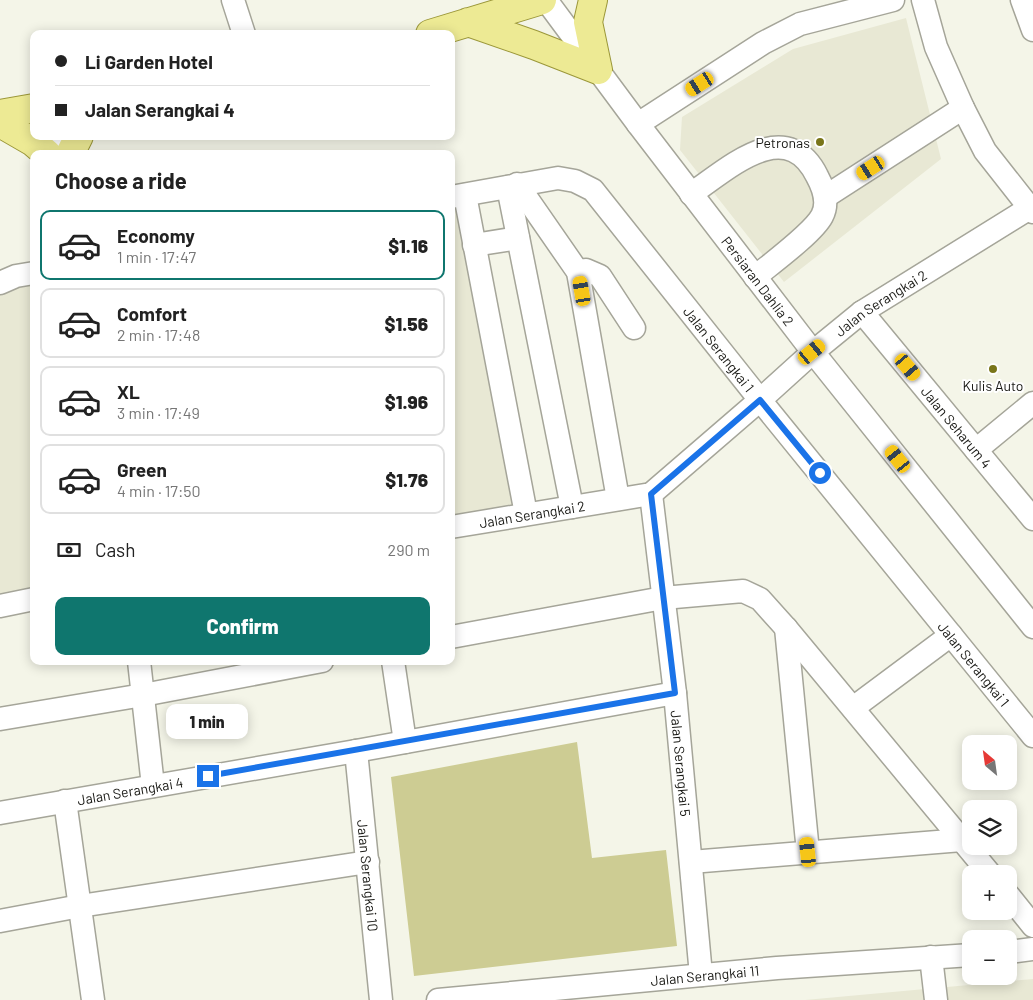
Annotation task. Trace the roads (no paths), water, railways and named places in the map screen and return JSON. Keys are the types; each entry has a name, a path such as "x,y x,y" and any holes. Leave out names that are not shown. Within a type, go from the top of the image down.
{"main road":[{"path":"443,30 468,22 508,5 542,0"},
{"path":"593,0 588,22 598,70"},
{"path":"468,22 598,70"},
{"path":"0,114 30,109"},
{"path":"0,123 42,150"}],"street":[{"path":"233,0 243,30"},
{"name":"Persiaran Dahlia 2","path":"546,0 812,352 1033,627"},
{"path":"638,124 763,43 800,24 893,0"},
{"name":"Jalan Serangkai 2","path":"455,526 651,494 760,400 812,352 862,312 1032,209 985,151 963,108 936,47 923,0"},
{"path":"1022,0 1033,30"},
{"path":"826,198 963,108"},
{"path":"692,194 756,151 770,148 789,148 807,159 818,176 826,198 823,215 812,228 755,277"},
{"name":"Jalan Serangkai 1","path":"458,196 558,178 575,181 593,190 760,400 1033,736"},
{"path":"512,186 518,238 572,507"},
{"path":"512,186 578,272 618,499"},
{"path":"458,196 474,245 526,514"},
{"path":"474,245 518,238"},
{"path":"578,272 586,270 600,276 634,328"},
{"path":"0,283 16,276 30,274"},
{"name":"Jalan Seharum 4","path":"862,312 1033,519"},
{"path":"976,450 1033,403"},
{"name":"Jalan Serangkai 5","path":"651,494 675,693 701,975"},
{"path":"455,636 663,598 743,591 760,599 786,628 962,840"},
{"path":"0,606 30,601"},
{"path":"786,628 808,852"},
{"path":"852,708 951,634"},
{"path":"140,665 153,786"},
{"path":"0,720 301,665"},
{"path":"394,665 405,742"},
{"name":"Jalan Serangkai 4","path":"0,813 675,693"},
{"name":"Jalan Serangkai 10","path":"356,751 381,1000"},
{"path":"65,801 93,1000"},
{"path":"691,862 962,840"},
{"path":"974,855 983,865"},
{"path":"0,921 80,906 368,862"},
{"path":"1017,906 1033,926"},
{"path":"1017,951 1033,949"},
{"name":"Jalan Serangkai 11","path":"438,1000 701,975 962,956"},
{"path":"931,958 936,1000"}],"place":[{"name":"Petronas","path":"820,142"},
{"name":"Kulis Auto","path":"993,369"}]}
